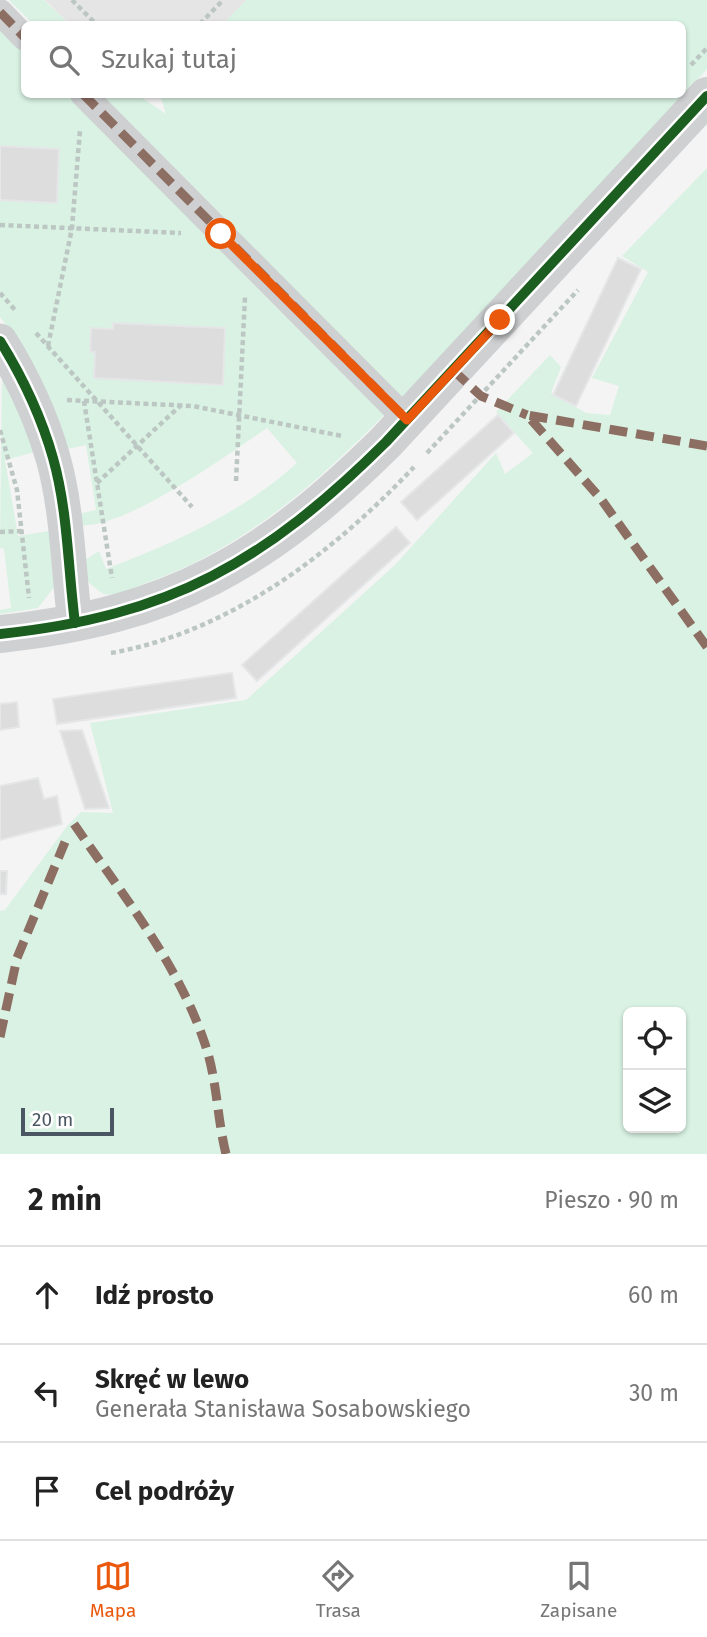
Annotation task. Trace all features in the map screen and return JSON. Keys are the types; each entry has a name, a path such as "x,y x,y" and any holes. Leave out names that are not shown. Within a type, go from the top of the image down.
{"street":[{"path":"0,12 21,34"},
{"path":"21,616 73,607 167,598 234,565 291,528 341,486 394,408 707,96"},
{"path":"87,98 394,408"},
{"path":"12,331 53,459 62,507 73,607"}],"path":[{"path":"72,0 93,21"},
{"path":"204,21 223,0"},
{"path":"686,70 707,48"},
{"path":"48,347 72,228 80,121"},
{"path":"2,227 221,234"},
{"path":"236,481 247,261"},
{"path":"0,293 12,331"},
{"path":"33,329 192,507"},
{"path":"32,399 180,405 343,436"},
{"path":"84,401 112,578"},
{"path":"97,482 180,405"},
{"path":"334,444 343,436 394,408"},
{"path":"0,430 17,490 22,531 21,616 73,607 112,578 124,574"},
{"path":"0,533 22,531"}],"shaded area":[{"path":"45,0 707,0 685,21 66,21"}],"green space":[{"path":"9,0 44,0 66,21 30,21"},
{"path":"246,0 707,0 707,69 686,92 686,21 226,21"},
{"path":"0,22 21,44 21,98 74,98 385,414 304,490 214,553 126,591 104,594 83,577 82,562 99,551 106,569 182,537 254,497 297,463 267,428 146,505 96,524 76,525 74,515 96,510 86,445 63,450 13,334 0,317"},
{"path":"105,98 142,98 166,114 161,98 680,98 402,400"},
{"path":"707,168 707,1154 0,1154 0,911 5,910 67,826 81,812 113,813 90,723 246,700 395,565 496,453 505,474 533,453 496,412 550,355 561,367 551,393 586,413 610,415 619,386 592,378 648,272 622,256"},
{"path":"2,378 25,422 35,452 5,460 18,536 49,531 54,587 38,608 0,614 0,610 11,608 4,549 0,548"}],"building":[{"path":"0,146 59,149 57,203 0,200"},
{"path":"618,258 641,269 576,406 553,395"},
{"path":"113,323 225,328 223,385 94,378 95,352 90,352 91,328 113,329"},
{"path":"498,415 514,433 417,520 401,502"},
{"path":"396,527 410,543 257,681 242,665"},
{"path":"232,673 236,698 57,724 53,699"},
{"path":"17,702 19,727 0,730 0,704"},
{"path":"82,730 109,808 85,809 60,731"},
{"path":"38,778 44,799 57,796 62,824 0,840 0,786"},
{"path":"0,871 7,871 6,894 0,894"}],"marked path":[{"path":"0,12 21,34"},
{"path":"87,98 407,420"},
{"path":"453,370 481,396 527,415"},
{"path":"707,446 527,415 601,499 707,647"},
{"path":"74,824 147,930 194,1014 209,1057 226,1154"},
{"path":"0,1037 17,958 65,842"}],"cycle path":[{"path":"0,634 61,626 165,597 212,576 256,551 299,520 386,442 707,96"},
{"path":"0,341 31,398 53,458 65,519 75,623"}],"route":[{"path":"221,234 381,397 407,420 500,320"}]}
